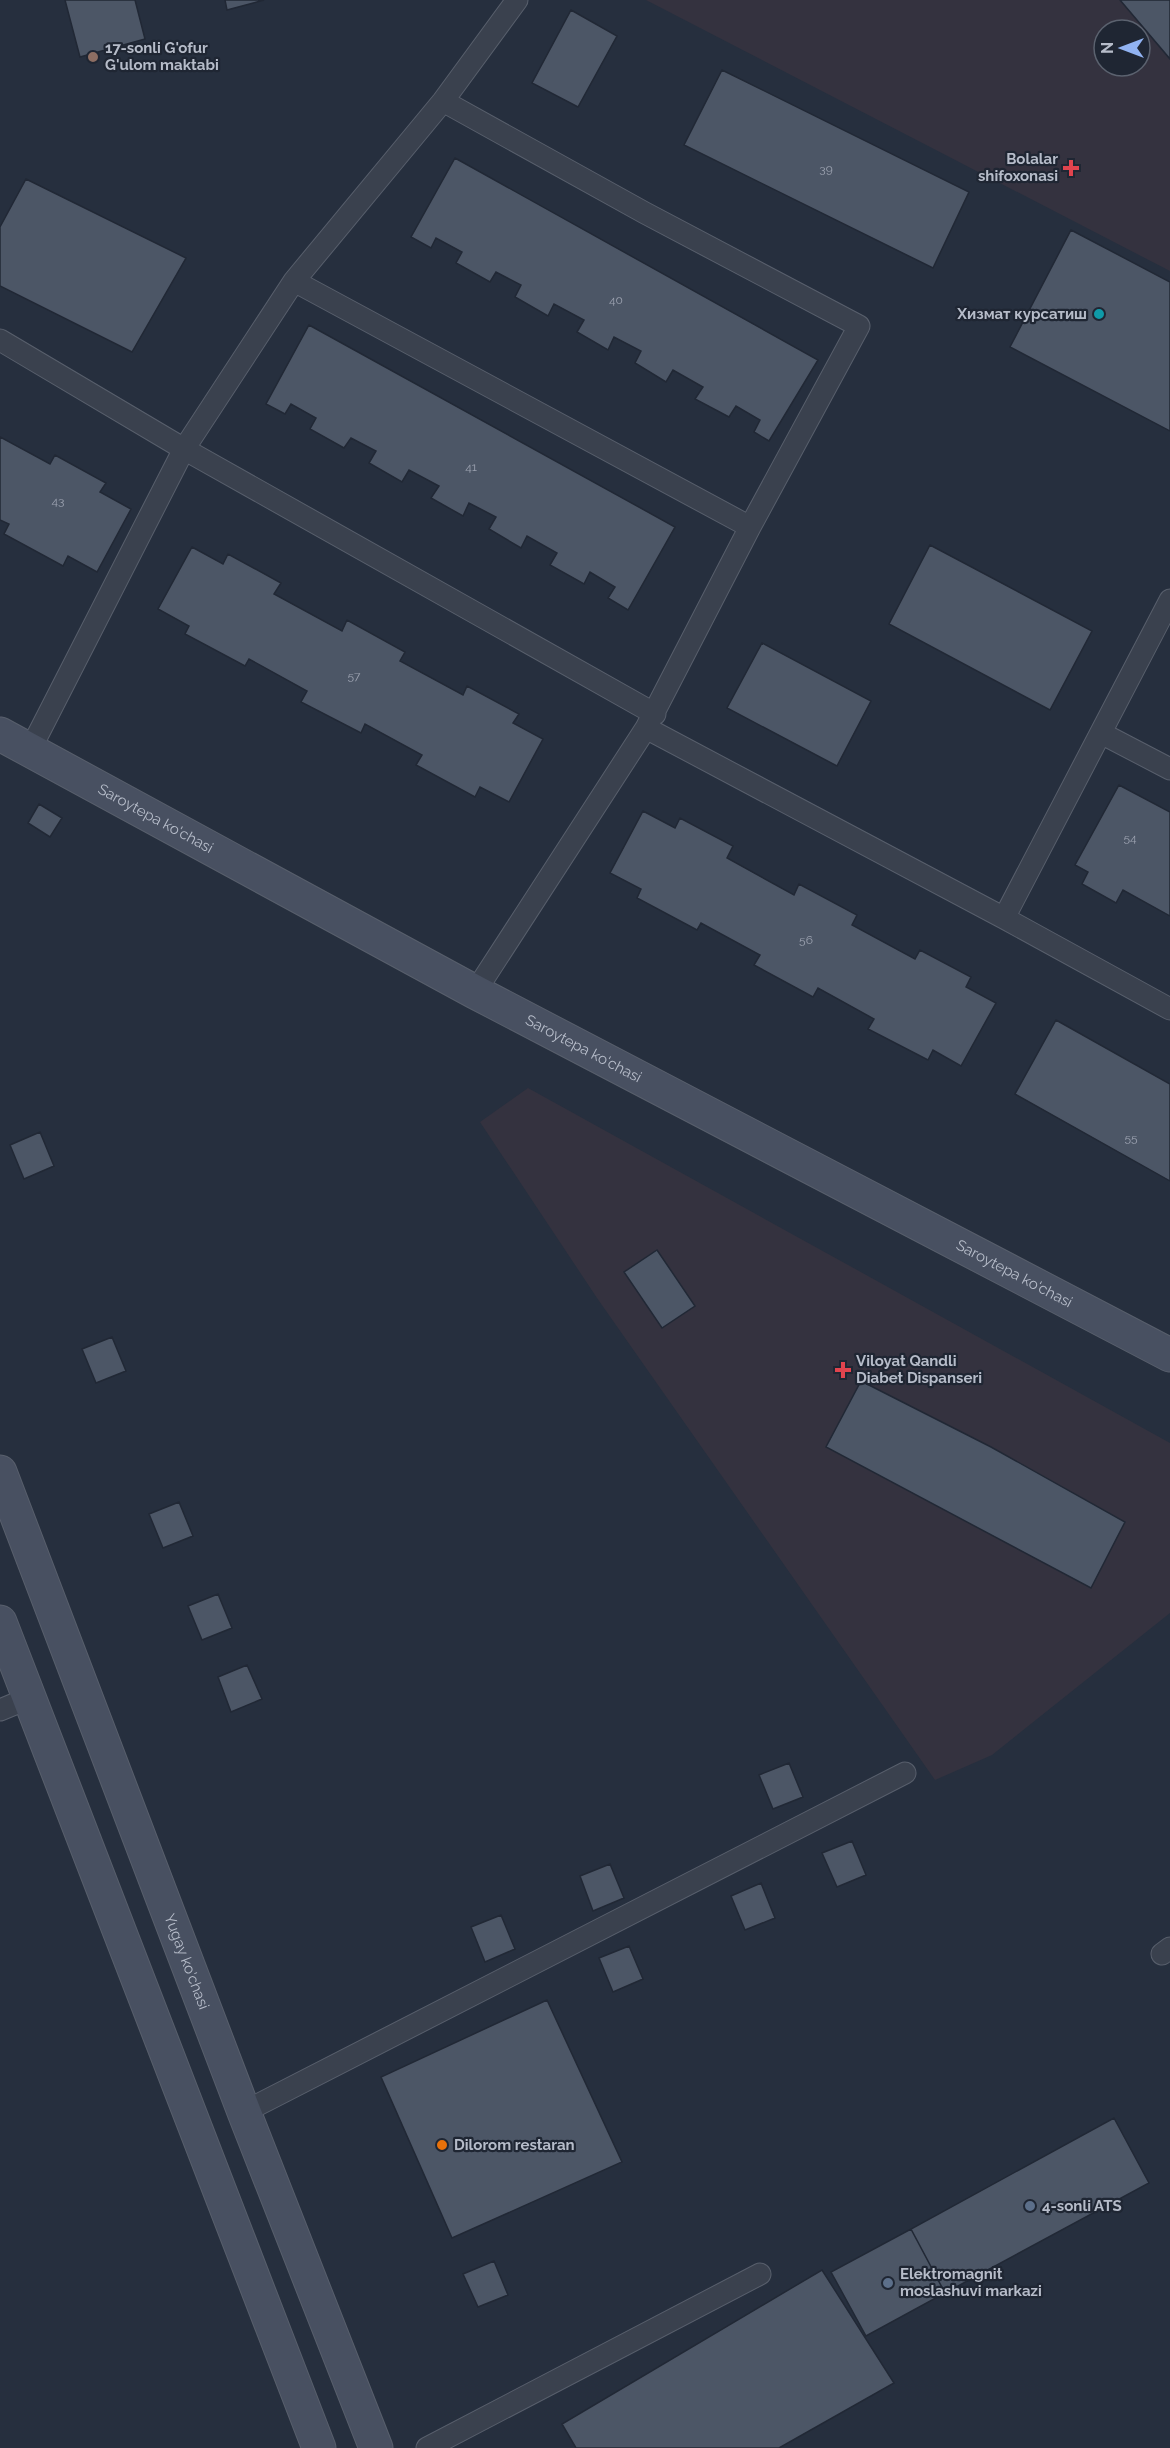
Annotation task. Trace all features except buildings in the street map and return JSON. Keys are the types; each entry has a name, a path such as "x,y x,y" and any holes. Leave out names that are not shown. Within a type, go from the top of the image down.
{"main road":[{"name":"Saroytepa ko'chasi","path":"0,734 475,992 1170,1355"},
{"name":"Yugay ko'chasi","path":"0,1472 244,2112 376,2448"},
{"path":"0,1622 14,1704 319,2448"}],"lane":[{"path":"30,750 184,449 294,281 443,102 517,0"},
{"path":"443,102 645,213 859,326 750,527 651,721 475,992"},
{"path":"294,281 750,527"},
{"path":"0,340 651,721 1170,1009"},
{"path":"1004,918 1170,600"},
{"path":"1101,734 1170,769"},
{"path":"244,2112 905,1773"},
{"path":"427,2448 760,2274"}],"shaded area":[{"name":"Bolalar shifoxonasi","path":"646,0 1170,0 1170,271"},
{"name":"Viloyat Qandli Diabet Dispanseri","path":"528,1088 1170,1443 1170,1613 992,1755 935,1780 597,1298 480,1122"}],"place":[{"name":"17-sonli G'ofur G'ulom maktabi","path":"93,57"},
{"name":"Bolalar shifoxonasi","path":"1071,168"},
{"name":"Хизмат курсатиш","path":"1099,314"},
{"name":"Viloyat Qandli Diabet Dispanseri","path":"843,1370"},
{"name":"Dilorom restaran","path":"442,2145"},
{"name":"4-sonli ATS","path":"1030,2206"},
{"name":"Elektromagnit moslashuvi markazi","path":"888,2283"}]}
